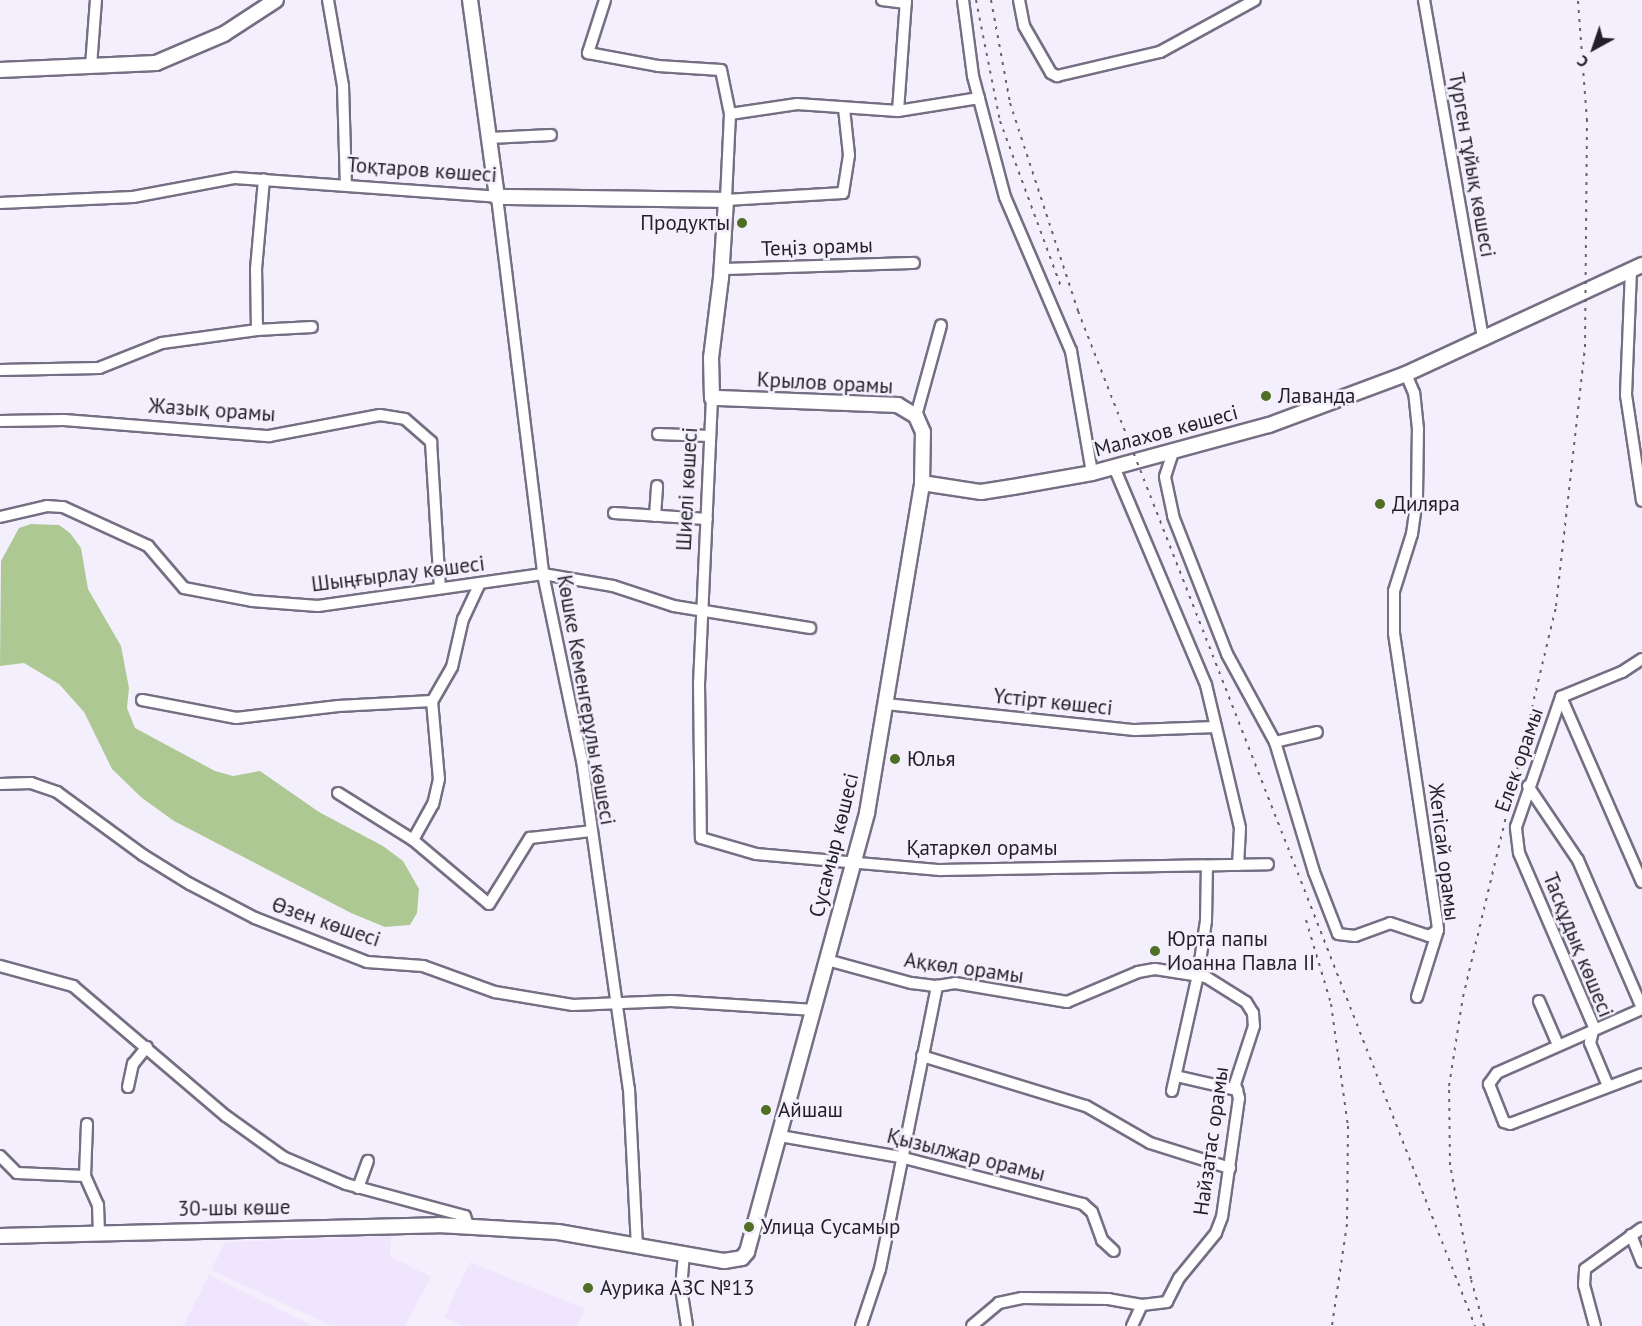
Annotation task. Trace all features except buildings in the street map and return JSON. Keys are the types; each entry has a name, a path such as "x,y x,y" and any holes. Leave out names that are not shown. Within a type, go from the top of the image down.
{"main road":[{"path":"0,70 156,63 192,50 276,0"},
{"path":"470,0 497,197"},
{"name":"Тоқтаров көшесі","path":"497,197 726,200"},
{"name":"Шиелі көшесі","path":"712,398 711,358 722,269 726,200"},
{"name":"Малахов көшесі","path":"921,483 981,492 1092,473 1269,425 1406,374 1637,267"},
{"name":"Крылов орамы","path":"712,398 898,405 916,416 923,432"},
{"name":"Сусамыр көшесі","path":"684,1254 724,1261 742,1258 747,1252 854,863 886,704 921,483 923,432"},
{"path":"468,1226 558,1232 684,1254"},
{"name":"30-шы көше","path":"0,1236 99,1231 468,1226"}],"street":[{"path":"91,66 96,0"},
{"path":"328,0 343,86 346,185"},
{"name":"Шиелі көшесі","path":"605,0 588,54 658,66 711,67 722,70 730,114 726,200"},
{"path":"882,0 906,1 898,111"},
{"path":"963,0 979,98 1012,218 1054,303 1071,351 1092,473"},
{"path":"1019,0 1024,26 1051,73 1057,76 1160,52 1255,0"},
{"name":"Түрген тұйық көшесі","path":"1424,0 1483,337"},
{"path":"730,114 797,104 898,111 979,98"},
{"name":"Тоқтаров көшесі","path":"726,200 843,192 849,155 844,108"},
{"path":"489,138 551,135"},
{"path":"257,330 256,269 264,179"},
{"name":"Тоқтаров көшесі","path":"0,203 133,197 210,180 264,179 497,197"},
{"name":"Көшке Кеменгерұлы көшесі","path":"497,197 543,574 582,760 633,1124 637,1245"},
{"name":"Теңіз орамы","path":"722,269 914,263"},
{"path":"1637,267 1626,395 1642,501"},
{"path":"916,416 941,325"},
{"path":"0,370 99,368 162,343 257,330 312,327"},
{"name":"Жетісай орамы","path":"1174,449 1164,477 1173,516 1227,654 1275,742 1314,872 1338,934 1355,936 1390,923 1429,936 1438,930 1394,633 1394,591 1412,534 1417,497 1417,423 1414,393 1406,374"},
{"name":"Шиелі көшесі","path":"712,398 702,612 701,838 727,848"},
{"name":"Жазық орамы","path":"0,421 64,420 269,436 380,416 405,419 418,426 431,442 440,588"},
{"path":"658,434 710,436"},
{"path":"1114,466 1206,685 1240,828 1238,866"},
{"path":"655,516 657,486"},
{"name":"Шыңғырлау көшесі","path":"0,517 47,506 63,507 148,546 162,559 176,583 211,595 318,606 543,574"},
{"path":"614,513 707,519"},
{"path":"543,574 613,586 702,612 810,628"},
{"path":"413,840 433,804 439,779 432,701 448,677 463,619 480,582"},
{"name":"Елек орамы","path":"1519,852 1516,827 1528,786 1561,697 1622,672 1642,659"},
{"path":"1561,697 1642,882"},
{"path":"142,700 236,718 338,706 432,701"},
{"name":"Үстірт көшесі","path":"886,704 1135,730 1216,727"},
{"path":"1275,742 1317,732"},
{"name":"Өзен көшесі","path":"0,784 31,783 57,792 143,855 243,913 368,962 423,966 522,999 615,1005 671,1000 815,1010"},
{"path":"1528,786 1578,860 1642,1009 1594,1027 1492,1078 1489,1084 1504,1122 1642,1074"},
{"path":"338,793 413,840 489,904 530,838 591,831"},
{"name":"Қатаркөл орамы","path":"727,848 854,863 940,870 1268,864"},
{"name":"Тасқұдық көшесі","path":"1519,852 1594,1027 1590,1043 1608,1086"},
{"path":"1172,1090 1198,975 1206,921 1207,866"},
{"path":"1416,997 1438,930"},
{"name":"Ақкөл орамы","path":"827,960 937,986 955,982 1066,1002 1138,972 1155,969 1198,975"},
{"path":"0,966 73,986 257,1141 311,1171 358,1188 465,1216 468,1226"},
{"name":"Найзатас орамы","path":"972,1326 999,1303 1022,1298 1109,1299 1142,1305 1167,1302 1179,1278 1216,1233 1230,1168 1239,1098 1235,1084 1254,1026 1253,1013 1246,1002 1198,975"},
{"path":"861,1326 880,1269 900,1157 937,986"},
{"path":"1539,1001 1558,1045"},
{"path":"128,1087 133,1064 147,1047"},
{"path":"922,1056 1086,1106 1149,1143 1230,1168"},
{"path":"1176,1076 1237,1090"},
{"path":"87,1124 85,1176 98,1205 99,1231"},
{"name":"Қызылжар орамы","path":"780,1136 900,1157 1083,1204 1092,1212 1102,1240 1114,1251"},
{"path":"0,1156 17,1173 85,1176"},
{"path":"358,1188 368,1161"},
{"path":"1595,1326 1584,1285 1585,1269 1642,1228"},
{"path":"1631,1235 1642,1262"},
{"path":"684,1254 681,1288 687,1326"},
{"path":"1132,1326 1142,1305"}],"shaded area":[{"path":"391,1236 390,1256 431,1277 405,1326 332,1326 211,1270 225,1242"},
{"path":"470,1262 585,1309 577,1326 463,1326 444,1317"},
{"path":"209,1275 313,1326 183,1326"}],"green space":[{"path":"31,524 59,525 70,533 81,548 88,589 121,646 129,688 127,708 135,728 215,771 233,776 260,771 319,812 383,846 403,861 419,889 417,913 410,925 385,927 351,913 174,821 142,798 112,769 84,712 59,684 24,663 0,666 1,561 19,528"}],"railway":[{"path":"976,0 1000,121 1061,287"},
{"path":"991,0 1010,103 1078,311 1475,1326"},
{"path":"1484,1326 1471,1279 1450,1165 1449,1086 1463,997 1556,606 1585,347 1587,121 1578,0"},
{"path":"1306,920 1331,1004 1348,1126 1347,1224 1332,1326"}],"place":[{"name":"Продукты","path":"742,223"},
{"name":"Лаванда","path":"1266,396"},
{"name":"Диляра","path":"1380,504"},
{"name":"Юлья","path":"895,759"},
{"name":"Юрта папы Иоанна Павла II","path":"1155,951"},
{"name":"Айшаш","path":"766,1110"},
{"name":"Улица Сусамыр","path":"749,1227"},
{"name":"Аурика АЗС №13","path":"588,1288"}]}
